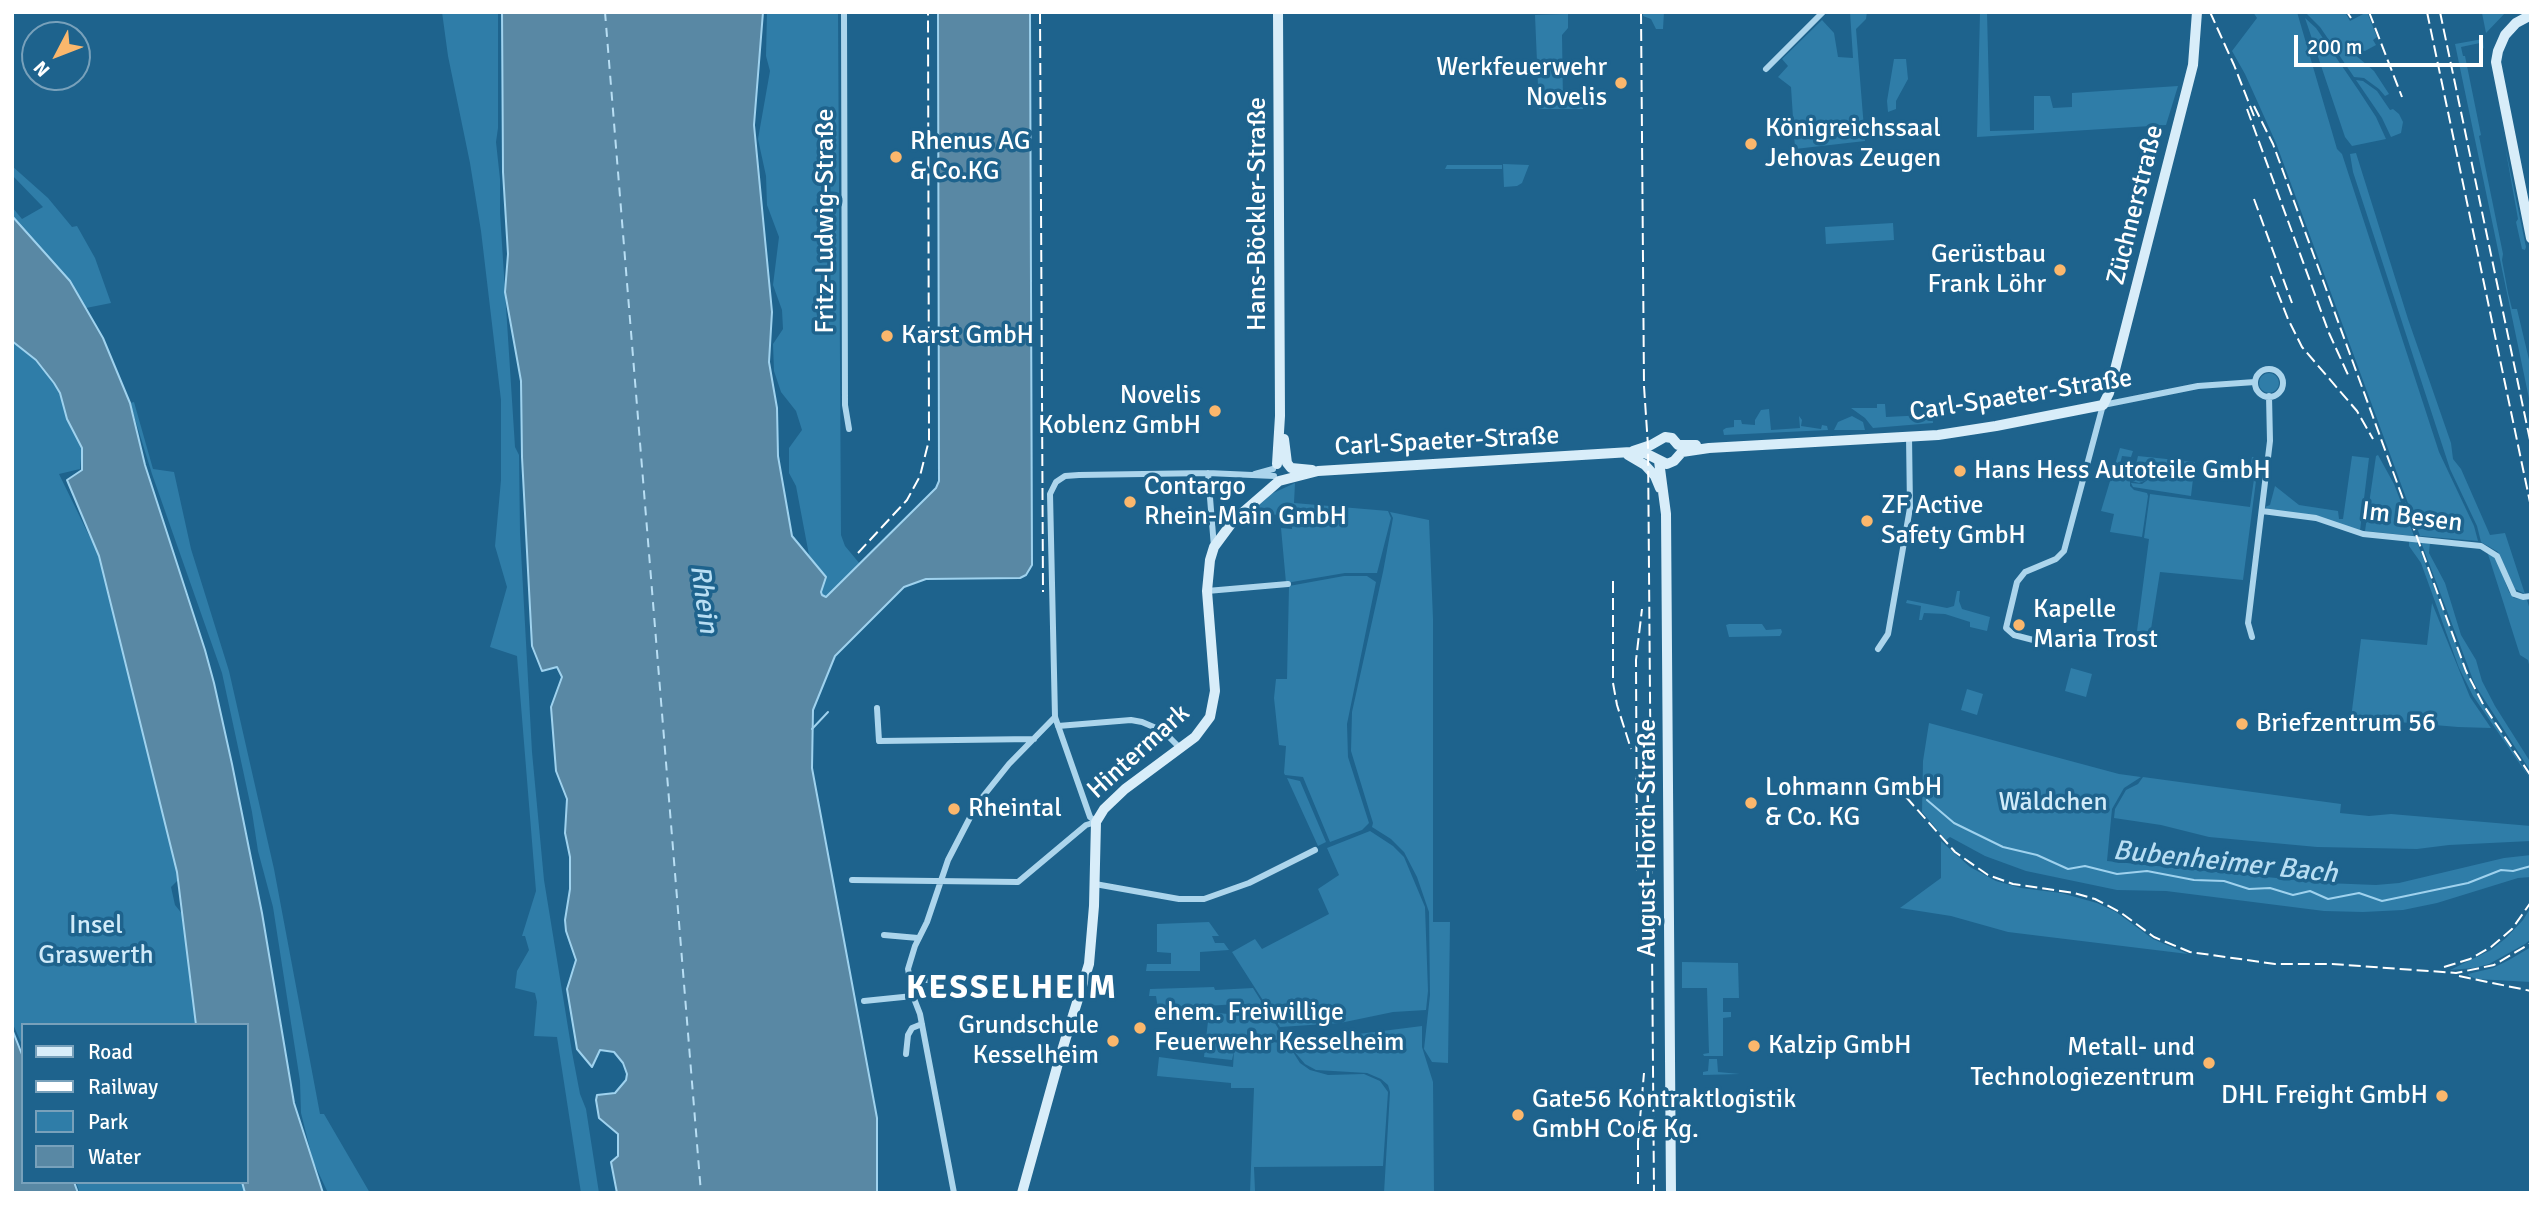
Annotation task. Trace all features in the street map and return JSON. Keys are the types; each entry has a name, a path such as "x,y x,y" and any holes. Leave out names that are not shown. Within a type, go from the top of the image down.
{"street":[{"name":"Fritz-Ludwig-Straße","path":"844,12 845,405 849,429"},
{"name":"Hans-Böckler-Straße","path":"1278,12 1281,471"},
{"path":"1766,68 1823,12"},
{"name":"Züchnerstraße","path":"2103,405 2112,381 2193,65 2198,29 2197,12"},
{"path":"2531,15 2516,23 2505,35 2496,62 2531,238"},
{"name":"Carl-Spaeter-Straße","path":"1055,717 1050,494 1056,482 1065,475 1255,474 1626,453 1645,453 1667,464 1676,454 1703,445 1709,448 1969,431 2198,386 2255,382 2260,372 2267,369 2279,373 2283,379 2281,389 2269,396 2270,441 2248,623 2252,637"},
{"path":"2255,382 2260,393 2269,396"},
{"path":"2041,642 2014,635 2006,628 2017,582 2025,572 2056,559 2064,551 2103,405"},
{"path":"1878,649 1888,634 1910,508 1909,436"},
{"name":"Carl-Spaeter-Straße","path":"1626,453 1669,437 1676,454"},
{"path":"1655,443 1653,450 1657,459"},
{"name":"August-Horch-Straße","path":"1626,453 1640,460 1652,471 1663,493"},
{"name":"August-Horch-Straße","path":"1670,1191 1666,514 1669,467 1676,454"},
{"name":"August-Horch-Straße","path":"1657,459 1666,514"},
{"name":"Hintermark","path":"1214,547 1240,514 1281,471"},
{"name":"Hintermark","path":"1096,822 1104,809 1125,789 1180,748 1203,727 1213,706 1215,691 1207,591 1208,570 1214,547 1208,473"},
{"name":"Im Besen","path":"2262,511 2321,520 2363,534 2481,546 2497,556 2514,594 2531,596"},
{"path":"1207,591 1288,584"},
{"path":"877,708 878,741 898,743 1034,738"},
{"path":"954,1193 922,1024 909,979 908,969 918,938 928,922 953,848 977,804 1001,773 1055,717 1090,817 1096,822"},
{"path":"1058,726 1131,720 1163,731 1180,748"},
{"path":"852,880 1018,882 1086,825 1096,822"},
{"path":"1022,1193 1089,964 1096,822"},
{"path":"1095,884 1180,899 1204,899 1249,883 1315,850"},
{"path":"884,935 918,938"},
{"path":"909,979 927,980"},
{"path":"864,1001 913,996"},
{"path":"906,1054 908,1035 912,1028 922,1024"}],"green space":[{"path":"442,12 498,12 496,142 515,447 519,455 520,533 532,752 544,880 572,1052 580,1094 586,1109 599,1193 581,1193 557,1037 534,1036 537,1002 535,993 515,988 517,971 529,950 525,936 522,936 536,891 517,656 490,647 507,587 495,546 501,480 501,400 481,231"},
{"path":"767,12 838,12 841,535 845,546 860,564 827,597 821,592 826,577 809,555 796,486 789,473 789,448 802,430 796,411 781,392 774,371 773,344 783,329 782,310 773,285 779,237 767,205 766,176 758,139 770,71 766,56"},
{"path":"1643,12 1664,12 1663,29 1656,29 1651,19 1643,16"},
{"path":"1850,12 1867,12 1866,19 1856,29 1865,141 1795,149 1791,87 1778,77 1788,66 1782,59 1822,20 1834,33 1838,57 1853,58"},
{"path":"1980,12 1987,12 1990,131 2034,130 2034,96 2050,96 2053,108 2072,107 2072,93 2178,86 2166,125 1977,137"},
{"path":"2253,12 2297,12 2337,149 2342,154 2439,452 2474,526 2478,541 2420,536 2276,143 2232,51 2257,18"},
{"path":"2305,12 2345,12 2350,21 2367,12 2377,37 2373,40 2376,45 2353,53 2374,71 2389,94 2385,96 2364,78 2354,77 2320,27"},
{"path":"2506,12 2486,33 2482,13"},
{"path":"1568,14 1568,28 1562,35 1563,102 1568,99 1573,101 1573,106 1583,106 1583,109 1539,109 1535,15"},
{"path":"2305,18 2316,28 2359,91 2386,139 2352,146 2345,137"},
{"path":"2483,39 2484,49 2480,43 2461,47 2481,135 2479,136 2503,254 2508,293 2512,309 2517,309 2531,368 2531,408 2455,44"},
{"path":"1894,59 1906,59 1908,79 1896,101 1896,109 1888,112 1887,101"},
{"path":"2356,80 2363,81 2377,91 2390,110 2393,109 2399,114 2403,122 2401,133 2391,137 2382,118"},
{"path":"2505,146 2525,250 2522,249 2516,222 2518,219"},
{"path":"2356,153 2408,319 2451,443 2453,459 2461,469 2490,535 2505,533 2525,594 2515,589 2498,552 2481,542 2477,526 2450,469 2353,172 2350,154"},
{"path":"1503,164 1529,165 1522,183 1504,187"},
{"path":"1447,165 1502,165 1502,169 1445,169"},
{"path":"12,166 48,198 72,227 77,226 95,258 111,303 86,308 70,281 12,216 12,207 22,219 43,207 12,175"},
{"path":"1893,223 1894,240 1826,244 1825,227"},
{"name":"Insel Graswerth","path":"12,336 62,384 67,419 82,448 80,469 59,474 99,556 180,878 171,887 175,905 183,915 196,1023 21,1023 21,1042 12,1022"},
{"path":"2265,373 2273,373 2279,383 2273,393 2265,393 2259,387 2259,379"},
{"path":"134,402 153,469 174,472 191,549 229,671 274,869 320,1114 324,1114 370,1193 328,1193 313,1161 301,1113 300,1081 273,907 258,851 222,673 152,474 130,403"},
{"path":"1877,404 1885,404 1886,417 1926,415 1926,411 1932,411 1933,423 1873,428 1851,408 1877,408"},
{"path":"1769,409 1771,430 1800,428 1799,416 1802,420 1801,426 1821,429 1822,425 1827,426 1828,430 1724,435 1723,430 1734,427 1734,420 1755,425 1761,410"},
{"path":"1852,416 1863,422 1865,430 1834,430 1838,422"},
{"path":"2120,448 2133,451 2131,457 2122,456 2120,465 2130,472 2130,486 2134,490 2147,493 2148,496 2142,537 2110,532 2114,514 2101,511"},
{"path":"2378,455 2394,484 2414,536 2365,531"},
{"path":"2138,456 2195,462 2191,496 2133,487 2131,483 2142,484 2149,479 2141,468 2137,477 2142,480 2145,477 2146,480 2139,483 2132,481"},
{"path":"2352,456 2369,458 2360,531 2265,507 2270,505 2275,486 2299,505 2338,511 2339,519 2343,519"},
{"path":"2252,457 2259,458 2243,580 2160,572 2152,633 2137,631 2149,539 2144,538 2150,494 2250,507 2256,465 2251,464"},
{"path":"1295,483 1294,503 1388,511 1391,518 1377,573 1345,573 1286,583 1281,528 1292,529 1291,515 1244,514 1271,494"},
{"path":"1390,512 1429,520 1433,619 1433,922 1450,922 1448,1063 1432,1062 1424,1049 1430,995 1429,912 1417,877 1404,852 1391,839 1372,827 1351,751 1352,712 1383,572 1393,518"},
{"path":"2409,541 2417,542 2472,686 2531,780 2473,696 2459,668 2421,563 2409,546"},
{"path":"2421,542 2430,543 2429,553 2445,583 2461,635 2476,660 2482,681 2495,706 2531,763 2531,772 2475,685"},
{"path":"2487,551 2497,560 2509,592 2514,598 2527,600 2531,613 2531,674 2528,660 2520,655"},
{"path":"1344,576 1367,576 1376,582 1347,724 1348,757 1369,823 1362,830 1330,842 1303,777 1284,773 1286,746 1279,745 1274,698 1276,679 1287,679 1289,586"},
{"path":"1957,591 1960,591 1962,609 1990,617 1987,631 1970,627 1970,622 1945,614 1924,613 1922,620 1919,620 1921,606 1906,603 1907,600 1947,608 1954,606"},
{"path":"2432,603 2470,697 2491,728 2351,718 2361,639 2427,645"},
{"path":"1762,624 1766,630 1781,629 1782,632 1780,636 1729,637 1726,625"},
{"path":"2071,668 2092,674 2086,697 2065,691"},
{"path":"1967,689 1983,694 1977,715 1961,710"},
{"name":"Wäldchen","path":"1929,723 2119,774 2141,777 2124,788 2112,809 2107,861 2326,883 2376,885 2399,883 2504,858 2531,855 2531,877 2518,878 2437,903 2403,910 2363,912 2324,911 2166,891 2117,890 2026,871 1985,856 1950,837 1946,840 1922,812 1923,761"},
{"path":"2143,777 2341,804 2340,813 2369,816 2391,814 2531,826 2531,841 2417,849 2317,847 2209,837 2161,825 2114,818 2115,809 2126,790 2138,784"},
{"path":"1287,778 1300,781 1326,842 1318,846"},
{"path":"1370,831 1404,857 1425,907 1428,991 1426,1010 1393,1012 1340,1023 1280,1027 1232,952 1255,939 1262,949 1329,914 1318,889 1339,875 1327,848"},
{"path":"1941,841 1970,867 1996,881 2021,888 2061,893 2097,903 2116,912 2153,939 2188,954 2008,932 1951,916 1900,908 1941,878"},
{"path":"2531,907 2531,939 2525,944 2489,964 2450,970 2491,950 2523,920"},
{"path":"1209,922 1219,936 1212,936 1215,943 1224,943 1229,950 1200,952 1200,971 1146,971 1147,964 1171,964 1171,953 1157,952 1157,924"},
{"path":"2531,947 2531,982 2476,979 2468,974 2493,968"},
{"path":"1682,962 1738,963 1739,998 1723,998 1723,1012 1731,1012 1731,1017 1723,1018 1723,1056 1703,1054 1709,1053 1707,988 1682,988"},
{"path":"1214,987 1215,990 1253,988 1286,1041 1235,1034 1235,1037 1288,1044 1300,1063 1310,1070 1328,1075 1364,1074 1380,1081 1388,1092 1383,1166 1254,1167 1255,1191 1382,1193 1250,1193 1254,1088 1231,1088 1231,1083 1157,1076 1159,1057 1233,1067 1234,1051 1232,1060 1204,1057 1209,1012 1237,1015 1238,1004 1158,1009 1156,996 1149,996 1150,989"},
{"path":"1422,1026 1422,1047 1433,1082 1434,1193 1384,1193 1390,1092 1388,1085 1367,1073 1316,1070 1305,1064 1293,1050 1299,1048 1303,1041"},
{"path":"986,1050 1013,1054 1011,1065 984,1060"},
{"path":"1709,1059 1717,1059 1718,1072 1740,1074 1703,1075 1703,1072 1708,1071"},
{"path":"77,1184 243,1184 245,1193 80,1193"}],"water":[{"name":"Rhein","path":"502,12 763,12 754,125 772,312 769,362 777,408 778,456 792,536 826,577 821,592 826,597 936,488 939,481 938,12 1030,12 1032,565 1026,575 1020,578 926,579 904,587 835,656 813,710 812,768 877,1118 877,1193 617,1193 611,1162 618,1156 618,1134 599,1118 596,1100 597,1095 615,1093 626,1080 627,1074 623,1063 614,1052 600,1050 592,1067 577,1049 567,989 576,960 565,920 570,889 570,857 565,833 567,799 556,771 551,707 562,677 557,667 542,671 532,646 522,457 521,381 505,292 508,254 503,172"},
{"path":"12,216 70,281 103,338 130,403 145,465 214,683 262,913 294,1103 323,1193 245,1193 243,1184 248,1184 248,1023 196,1023 177,872 99,556 67,480 82,470 82,448 67,419 60,393 54,383 36,360 12,341"},
{"path":"12,1029 21,1052 21,1184 75,1184 78,1193 12,1193"}],"waterway":[{"name":"Bubenheimer Bach","path":"812,729 828,712"},
{"name":"Bubenheimer Bach","path":"1927,800 1954,823 2003,847 2037,855 2068,869 2085,866 2117,874 2147,871 2194,880 2224,881 2249,889 2270,888 2293,895 2310,891 2328,899 2359,893 2382,901 2468,883 2501,870 2513,871 2531,866"}],"ferry route":[{"path":"605,12 701,1193"}],"railway":[{"path":"858,553 907,500 920,476 929,440 928,12"},
{"path":"1040,12 1043,592"},
{"path":"1641,12 1644,386 1648,446 1654,1193"},
{"path":"2210,12 2254,116"},
{"path":"2347,12 2351,18"},
{"path":"2369,12 2402,97"},
{"path":"2427,12 2531,507"},
{"path":"2440,12 2531,445"},
{"path":"2254,106 2273,144 2466,671 2484,706 2531,776"},
{"path":"2247,109 2329,333 2349,377"},
{"path":"2254,199 2292,303"},
{"path":"2271,276 2302,347 2357,411 2373,439"},
{"path":"1613,581 1613,683 1631,749"},
{"path":"1637,871 1636,660 1642,609"},
{"path":"1906,797 1955,852 1988,875 2013,884 2074,893 2095,899 2120,912 2154,937 2190,952 2275,964 2332,964 2456,973 2494,965 2531,943"},
{"path":"2444,967 2470,959 2491,947 2512,929 2531,902"},
{"path":"2459,976 2531,991"},
{"path":"1638,1184 1638,1142 1644,1073"}],"place":[{"name":"Werkfeuerwehr Novelis","path":"1621,83"},
{"name":"Königreichssaal Jehovas Zeugen","path":"1751,144"},
{"name":"Rhenus AG & Co.KG","path":"896,157"},
{"name":"Gerüstbau Frank Löhr","path":"2060,270"},
{"name":"Karst GmbH","path":"887,336"},
{"name":"Novelis Koblenz GmbH","path":"1215,411"},
{"name":"Hans Hess Autoteile GmbH","path":"1960,471"},
{"name":"Contargo Rhein-Main GmbH","path":"1130,502"},
{"name":"ZF Active Safety GmbH","path":"1867,521"},
{"name":"Kapelle Maria Trost","path":"2019,625"},
{"name":"Briefzentrum 56","path":"2242,724"},
{"name":"Lohmann GmbH & Co. KG","path":"1751,803"},
{"name":"Rheintal","path":"954,809"},
{"name":"ehem. Freiwillige Feuerwehr Kesselheim","path":"1140,1028"},
{"name":"Grundschule Kesselheim","path":"1113,1041"},
{"name":"Kalzip GmbH","path":"1754,1046"},
{"name":"Metall- und Technologiezentrum","path":"2209,1063"},
{"name":"DHL Freight GmbH","path":"2442,1096"},
{"name":"Gate56 Kontraktlogistik GmbH Co & Kg.","path":"1518,1115"}],"district":[{"name":"KESSELHEIM","path":"1012,989"}]}
